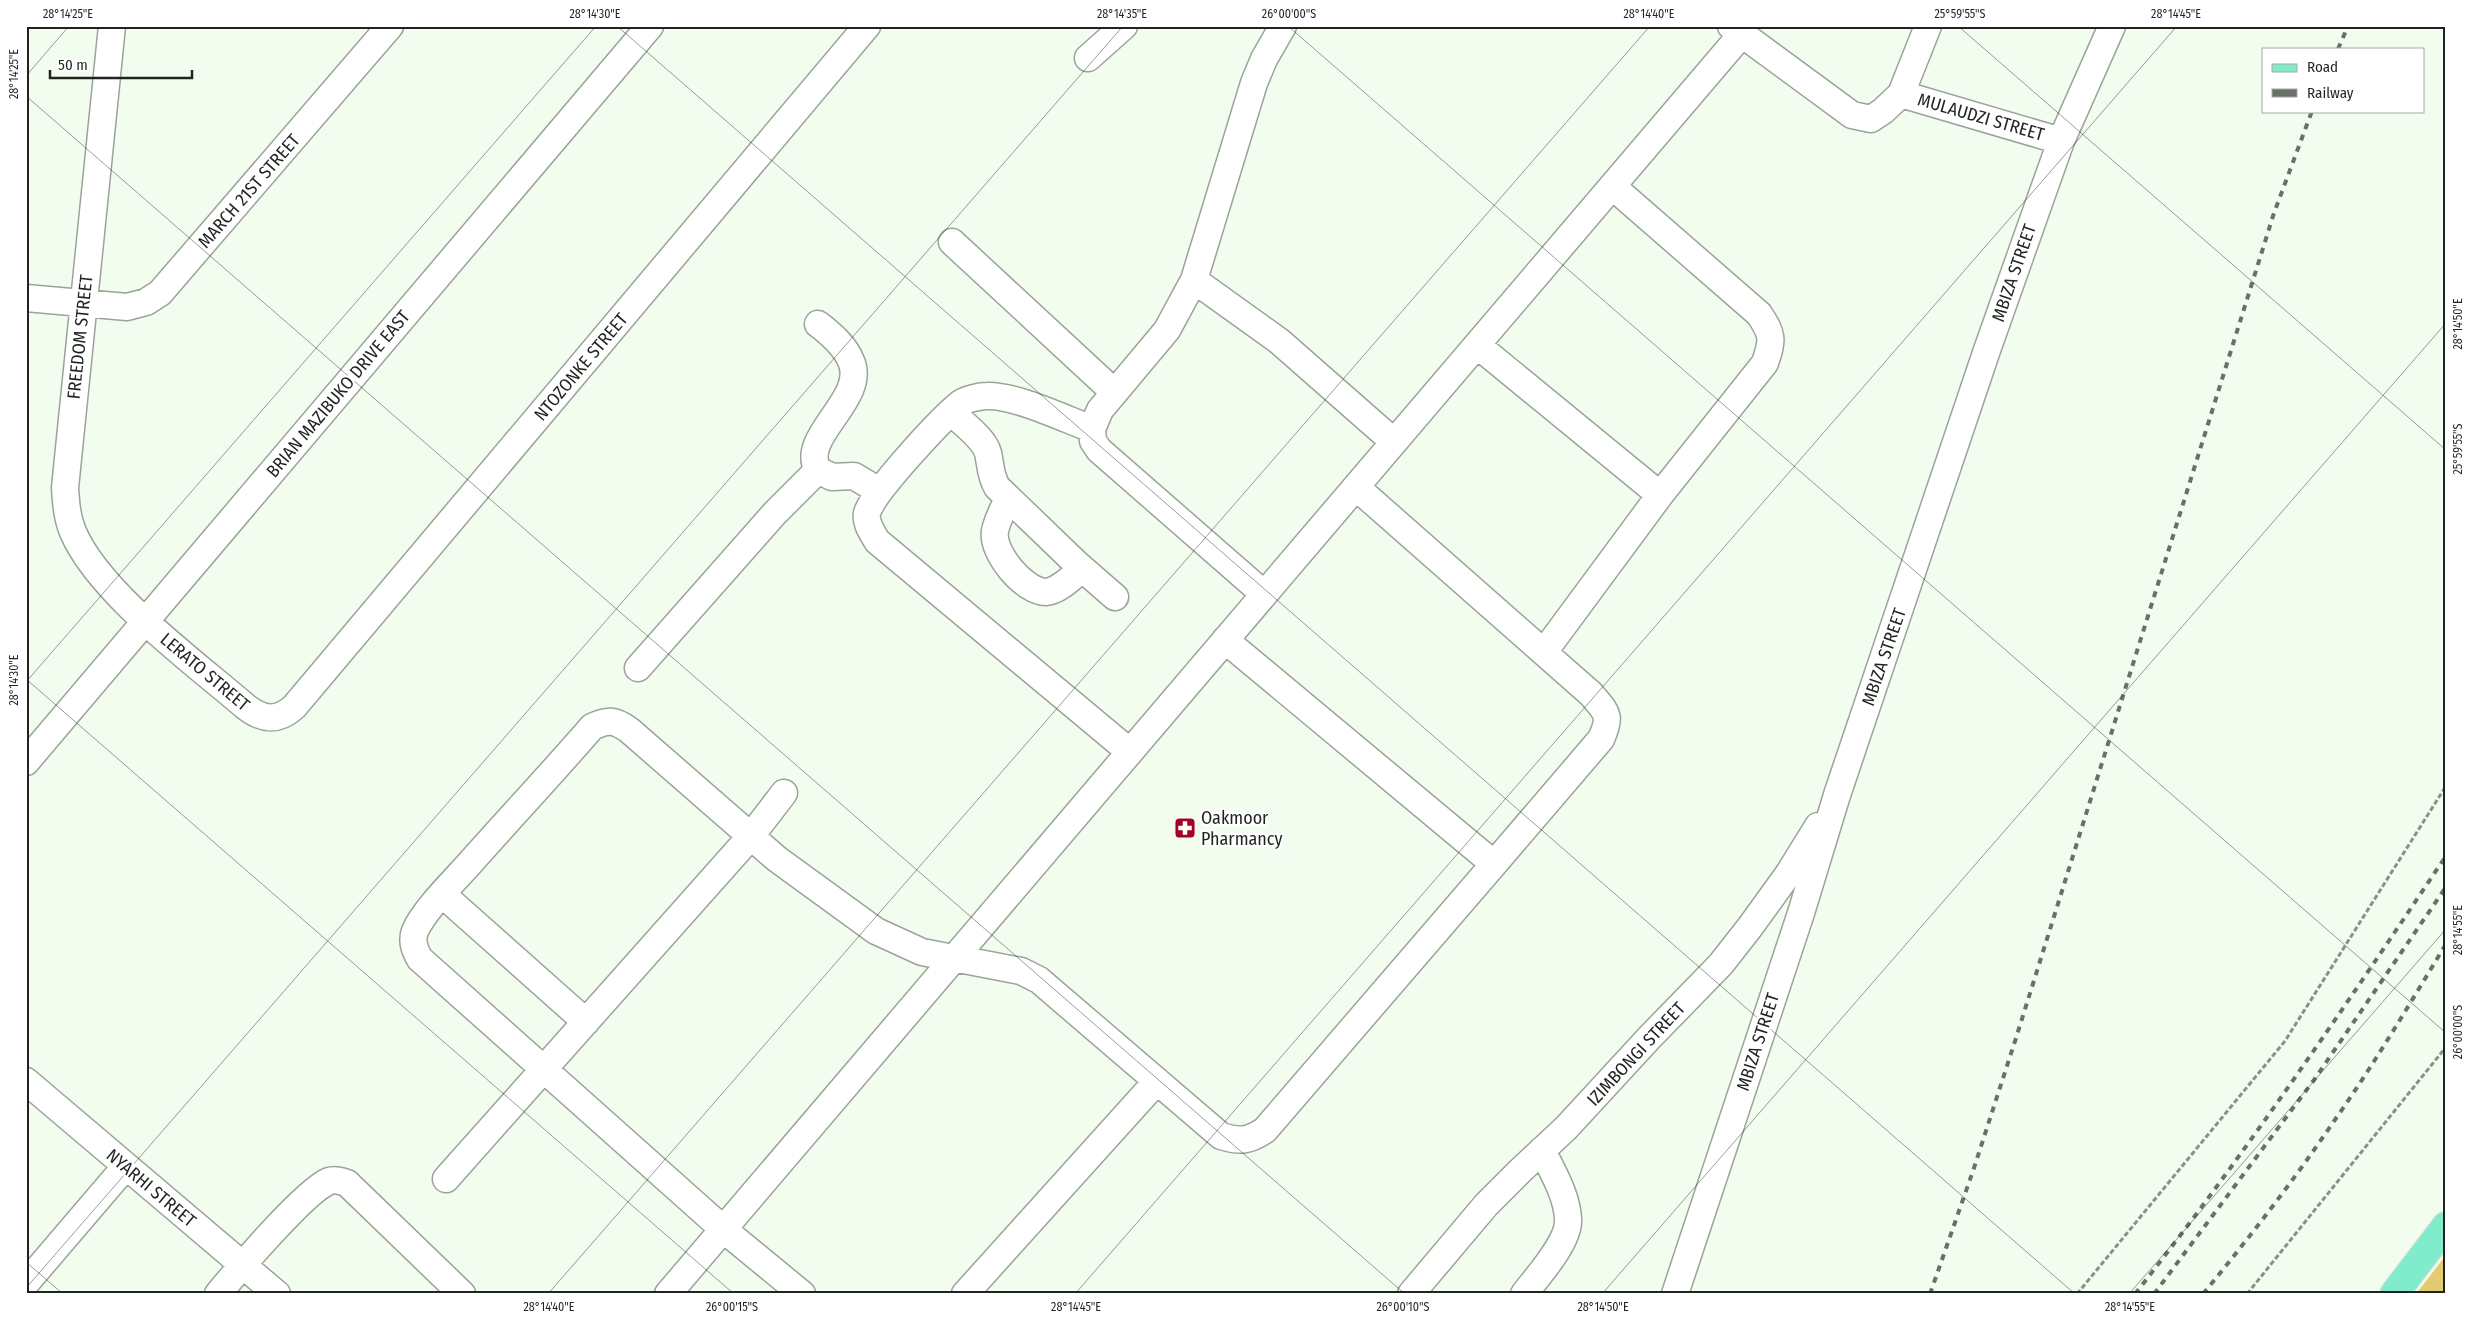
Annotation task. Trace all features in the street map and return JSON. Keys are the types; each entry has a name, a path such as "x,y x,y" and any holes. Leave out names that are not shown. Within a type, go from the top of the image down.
{"main road":[{"path":"2394,1294 2446,1226"}],"street":[{"name":"FREEDOM STREET","path":"112,26 65,488 67,512 75,538 89,561 113,589 146,620"},
{"name":"MARCH 21ST STREET","path":"26,298 134,307 160,293 390,26"},
{"name":"BRIAN MAZIBUKO DRIVE EAST","path":"26,762 650,26"},
{"name":"NTOZONKE STREET","path":"294,708 867,26"},
{"path":"1088,58 1124,26"},
{"path":"1264,594 1099,450 1093,441 1092,429 1100,410 1167,330 1194,280 1254,82 1264,59 1284,26"},
{"path":"668,1294 1612,186 1736,30 1852,115 1871,118 1883,111 1901,94 1928,26"},
{"name":"MBIZA STREET","path":"1675,1294 1801,913 1837,795 1987,350 2060,140 2112,26"},
{"name":"MULAUDZI STREET","path":"1901,94 2060,140"},
{"path":"1544,652 1660,494 1765,363 1772,342 1770,332 1759,314 1612,186"},
{"path":"952,242 1114,392"},
{"path":"1194,280 1279,341 1394,442"},
{"path":"818,324 834,337 847,353 852,363 853,376 849,393 817,446 814,456 818,470 832,477 854,476 879,491"},
{"path":"1477,345 1660,494"},
{"path":"1092,429 1010,399 987,396 963,402 879,491 867,513 868,526 877,541 1130,752"},
{"path":"952,412 978,438 988,452 991,477 997,487 1082,569 1115,597"},
{"path":"638,668 775,512 818,470"},
{"path":"802,1294 723,1229 420,959 415,952 414,932 442,894 592,727 604,721 614,720 629,730 777,859 876,931 922,952 1021,971 1039,980 1221,1136 1237,1141 1254,1138 1266,1130 1601,739 1608,724 1605,711 1591,694 1356,487"},
{"path":"1008,498 995,530 995,541 998,552 1018,576 1033,587 1046,592 1060,587 1082,569"},
{"name":"LERATO STREET","path":"146,620 257,714 271,719 282,716 294,708"},
{"path":"1225,640 1494,864"},
{"path":"446,1179 751,836 784,793"},
{"name":"IZIMBONGI STREET","path":"1411,1294 1486,1205 1566,1128 1720,964 1750,927 1789,873 1837,795"},
{"path":"442,894 586,1022"},
{"name":"NYARHI STREET","path":"26,1081 277,1294"},
{"path":"965,1294 1157,1081"},
{"path":"1524,1294 1561,1243 1568,1227 1568,1218 1562,1193 1542,1150"},
{"path":"26,1283 126,1166"},
{"path":"218,1294 307,1198 329,1181 339,1180 348,1183 462,1294"}],"path":[{"path":"2077,1294 2285,1041 2446,786"},
{"path":"2248,1294 2446,1047"}],"shaded area":[{"path":"2446,1255 2446,1294 2416,1294"}],"railway":[{"path":"2338,48 2348,26"},
{"path":"1930,1294 1974,1168 2016,1038 2274,213 2312,112"},
{"path":"2135,1294 2256,1133 2446,856"},
{"path":"2154,1294 2314,1080 2446,887"},
{"path":"2203,1294 2237,1253 2317,1146 2376,1058 2446,944"}],"place":[{"name":"Oakmoor Pharmancy","path":"1185,828"}]}
